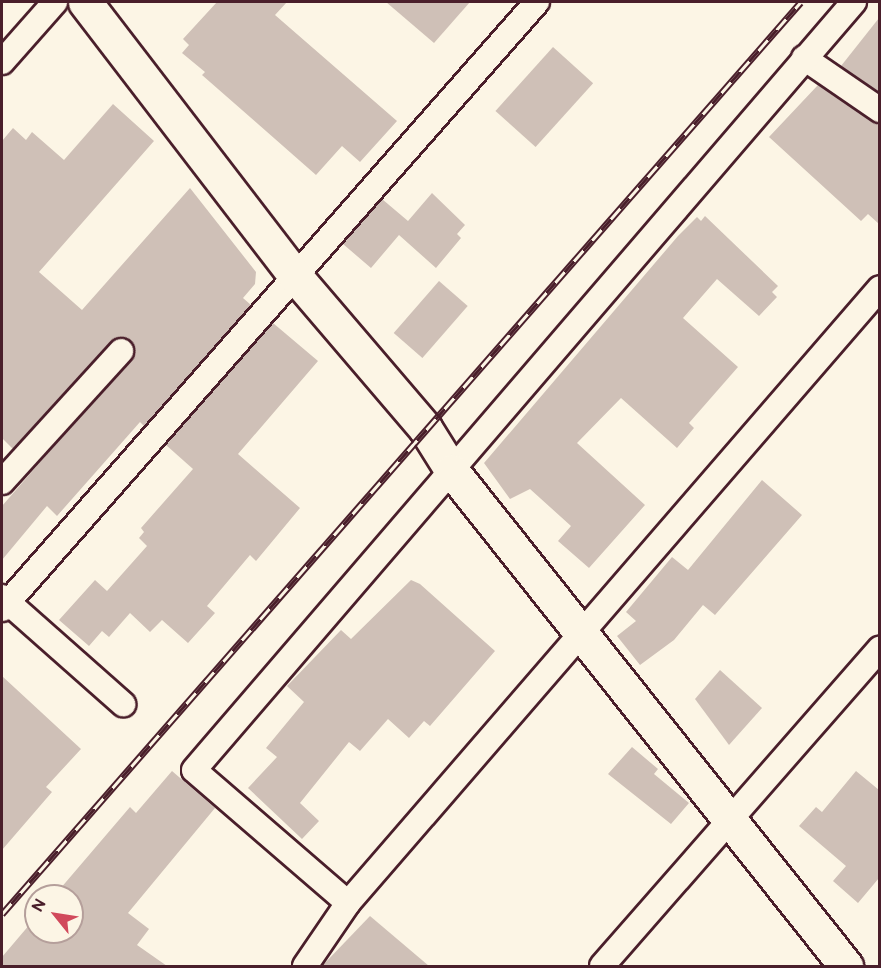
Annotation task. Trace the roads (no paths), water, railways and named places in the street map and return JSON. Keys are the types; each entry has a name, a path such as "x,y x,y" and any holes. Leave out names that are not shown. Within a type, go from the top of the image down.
{"street":[{"path":"2,62 55,2"},
{"path":"85,2 296,277 425,428 452,471 727,821 846,966"},
{"path":"123,704 3,603 296,277 537,2"},
{"path":"348,903 194,770 854,2"},
{"path":"804,58 879,110"},
{"path":"305,966 348,903 879,288"},
{"path":"2,482 121,351"},
{"path":"602,966 879,648"}],"railway":[{"path":"2,914 801,2"}]}
